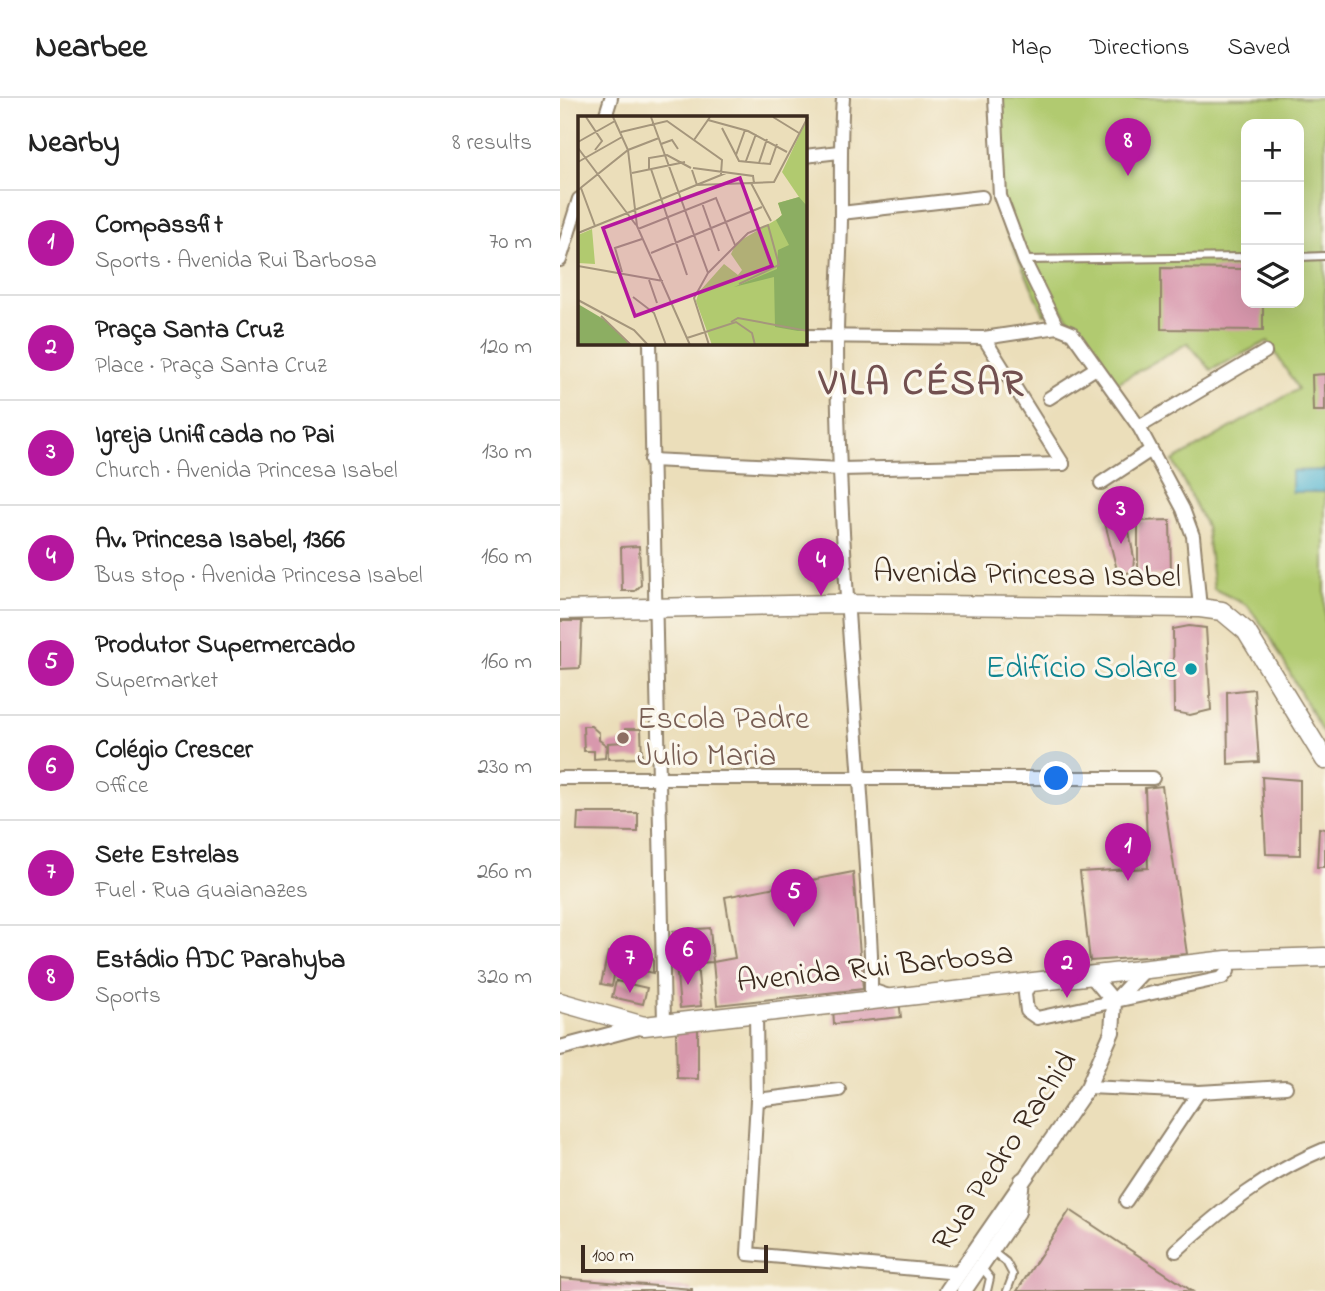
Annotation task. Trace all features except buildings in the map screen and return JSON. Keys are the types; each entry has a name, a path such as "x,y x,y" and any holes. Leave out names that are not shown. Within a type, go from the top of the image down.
{"main road":[{"name":"Avenida Princesa Isabel","path":"560,610 849,605 1200,608 1222,611 1246,631 1325,760"},
{"name":"Avenida Rui Barbosa","path":"643,1026 889,996 1142,972 1227,960 1325,957"},
{"path":"560,1002 643,1026"}],"street":[{"path":"605,116 611,98"},
{"path":"843,98 839,152 841,213 837,337 841,469 872,955 869,984 876,993 889,996"},
{"path":"995,98 1000,196 1024,260 1057,327"},
{"path":"807,156 839,152"},
{"path":"841,213 982,198"},
{"path":"560,260 578,202"},
{"path":"807,336 984,338 1057,327 1072,333 1139,427 1183,509 1193,536 1200,608"},
{"path":"651,460 841,469 1063,464 984,338"},
{"path":"650,346 664,1023"},
{"path":"1139,427 1265,352"},
{"path":"1049,398 1096,368"},
{"path":"1101,483 1152,450"},
{"path":"560,778 1153,778"},
{"path":"1031,981 1025,994 1027,1011 1037,1018 1222,978 1228,971 1227,960"},
{"path":"1114,1002 1142,972"},
{"path":"1092,976 1114,1002"},
{"name":"Rua Pedro Rachid","path":"947,1291 1088,1087 1112,1032 1114,1002"},
{"path":"756,1012 757,1100 748,1254 959,1273"},
{"name":"Avenida Rui Barbosa","path":"560,1048 643,1026"},
{"path":"1088,1087 1199,1092 1286,1087"},
{"path":"757,1100 839,1090"},
{"path":"1126,1201 1199,1092"},
{"path":"1176,1251 1214,1216 1253,1186 1325,1149"},
{"path":"964,1291 1018,1212 1022,1180"}],"lane":[{"path":"1304,257 1325,256"},
{"path":"1024,260 1241,257"},
{"path":"992,1251 1006,1262 1013,1275 1007,1291"},
{"path":"981,1267 990,1278 987,1291"}],"green space":[{"path":"996,98 1325,98 1325,737 1268,633 1247,605 1214,589 1206,526 1173,461 1298,389 1268,341 1211,370 1188,343 1115,384 1061,308 1044,314 996,209"}],"water":[{"path":"1325,470 1325,492 1292,492 1292,471"}],"place":[{"name":"Estádio ADC Parahyba","path":"1128,176"},
{"name":"Igreja Unificada no Pai","path":"1121,544"},
{"name":"Av. Princesa Isabel, 1366","path":"821,596"},
{"name":"Edifício Solare","path":"1191,669"},
{"name":"Escola Padre Julio Maria","path":"623,738"},
{"name":"Compassfit","path":"1128,881"},
{"name":"Produtor Supermercado","path":"794,927"},
{"name":"Colégio Crescer","path":"688,985"},
{"name":"Sete Estrelas","path":"630,993"},
{"name":"Praça Santa Cruz","path":"1067,998"}],"district":[{"name":"VILA CÉSAR","path":"922,385"}]}
